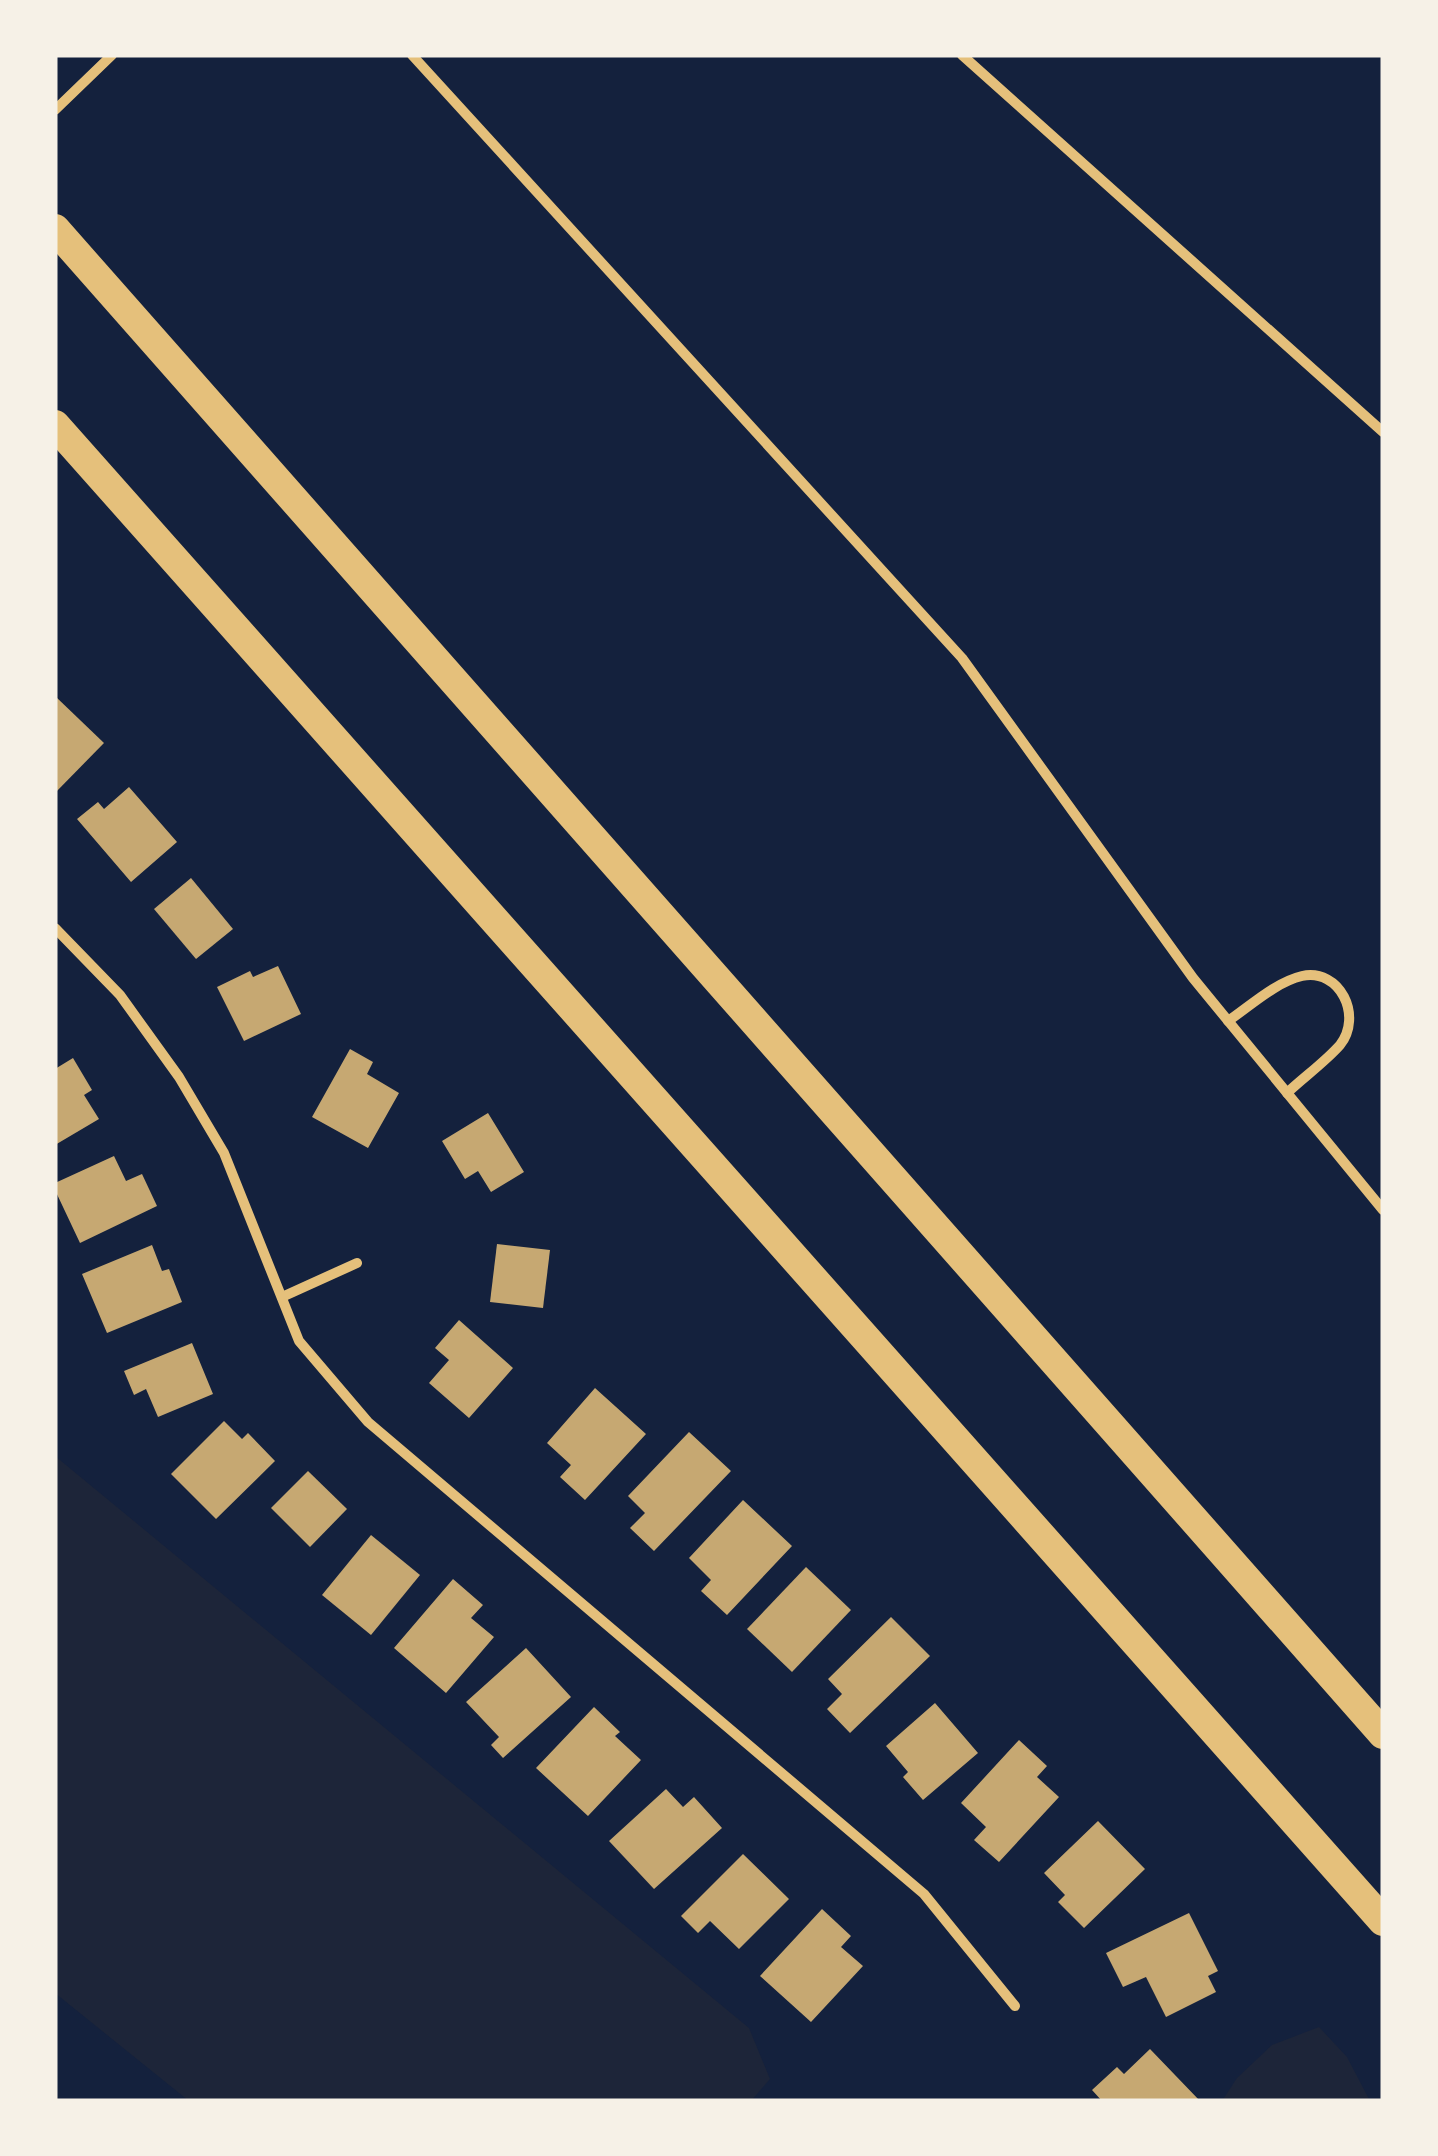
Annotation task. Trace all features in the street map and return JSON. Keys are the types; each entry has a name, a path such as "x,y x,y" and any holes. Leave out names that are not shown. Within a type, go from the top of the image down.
{"highway":[{"path":"55,230 1383,1734"},
{"path":"55,425 1383,1921"}],"street":[{"path":"55,110 112,55"},
{"path":"412,55 962,658 1193,978 1383,1210"},
{"path":"962,55 1383,432"},
{"path":"55,928 120,995 179,1078 224,1153 299,1340 368,1422 924,1894 1015,2006"},
{"path":"1228,1021 1300,976 1320,975 1338,986 1348,1004 1350,1024 1342,1043 1287,1092"},
{"path":"282,1297 356,1264"}],"shaded area":[{"path":"55,1456 749,2028 770,2079 751,2101 189,2101 55,1993"},
{"path":"1319,2027 1347,2057 1370,2101 1222,2101 1237,2078 1272,2045"}],"building":[{"path":"55,696 104,743 55,793"},
{"path":"129,787 177,842 131,882 77,819 98,802 104,809"},
{"path":"191,878 233,929 196,959 154,909"},
{"path":"278,966 301,1014 244,1041 217,987 250,971 253,977"},
{"path":"350,1049 373,1062 367,1074 399,1093 368,1148 312,1117"},
{"path":"73,1058 92,1090 84,1095 99,1119 55,1145 55,1069"},
{"path":"488,1113 524,1172 491,1192 478,1171 465,1179 442,1141"},
{"path":"114,1156 126,1181 142,1174 157,1206 80,1243 55,1183"},
{"path":"497,1244 550,1250 543,1308 490,1302"},
{"path":"152,1245 162,1271 169,1269 182,1302 107,1333 82,1274"},
{"path":"459,1320 513,1368 469,1418 429,1383 449,1360 435,1348"},
{"path":"192,1343 213,1394 158,1417 146,1389 134,1395 124,1371"},
{"path":"595,1388 646,1434 585,1500 560,1477 571,1465 547,1443"},
{"path":"224,1421 242,1439 248,1433 275,1461 216,1519 171,1474"},
{"path":"689,1432 731,1471 654,1551 630,1528 645,1513 628,1496"},
{"path":"308,1471 347,1509 310,1547 271,1508"},
{"path":"743,1500 792,1546 727,1615 701,1591 711,1580 689,1558"},
{"path":"371,1535 420,1575 371,1635 322,1595"},
{"path":"806,1567 851,1610 792,1672 747,1629"},
{"path":"453,1579 483,1605 471,1618 494,1637 446,1693 394,1648"},
{"path":"891,1617 930,1656 850,1733 827,1709 842,1694 828,1679"},
{"path":"526,1648 571,1697 503,1758 491,1745 499,1737 466,1702"},
{"path":"935,1703 978,1753 923,1800 903,1777 908,1772 886,1746"},
{"path":"594,1707 620,1732 615,1736 641,1760 588,1816 536,1768"},
{"path":"1019,1740 1047,1766 1037,1777 1059,1797 999,1862 974,1840 986,1827 961,1803"},
{"path":"666,1789 683,1807 694,1797 722,1828 654,1889 609,1841"},
{"path":"1098,1821 1145,1869 1084,1928 1058,1902 1065,1895 1044,1873"},
{"path":"743,1854 789,1899 739,1949 710,1921 698,1933 681,1916"},
{"path":"822,1909 851,1936 841,1947 863,1966 811,2022 760,1976"},
{"path":"1189,1913 1218,1971 1208,1976 1216,1992 1166,2017 1146,1977 1123,1987 1106,1953"},
{"path":"1150,2049 1200,2101 1102,2101 1092,2090 1117,2067 1124,2074"}]}
